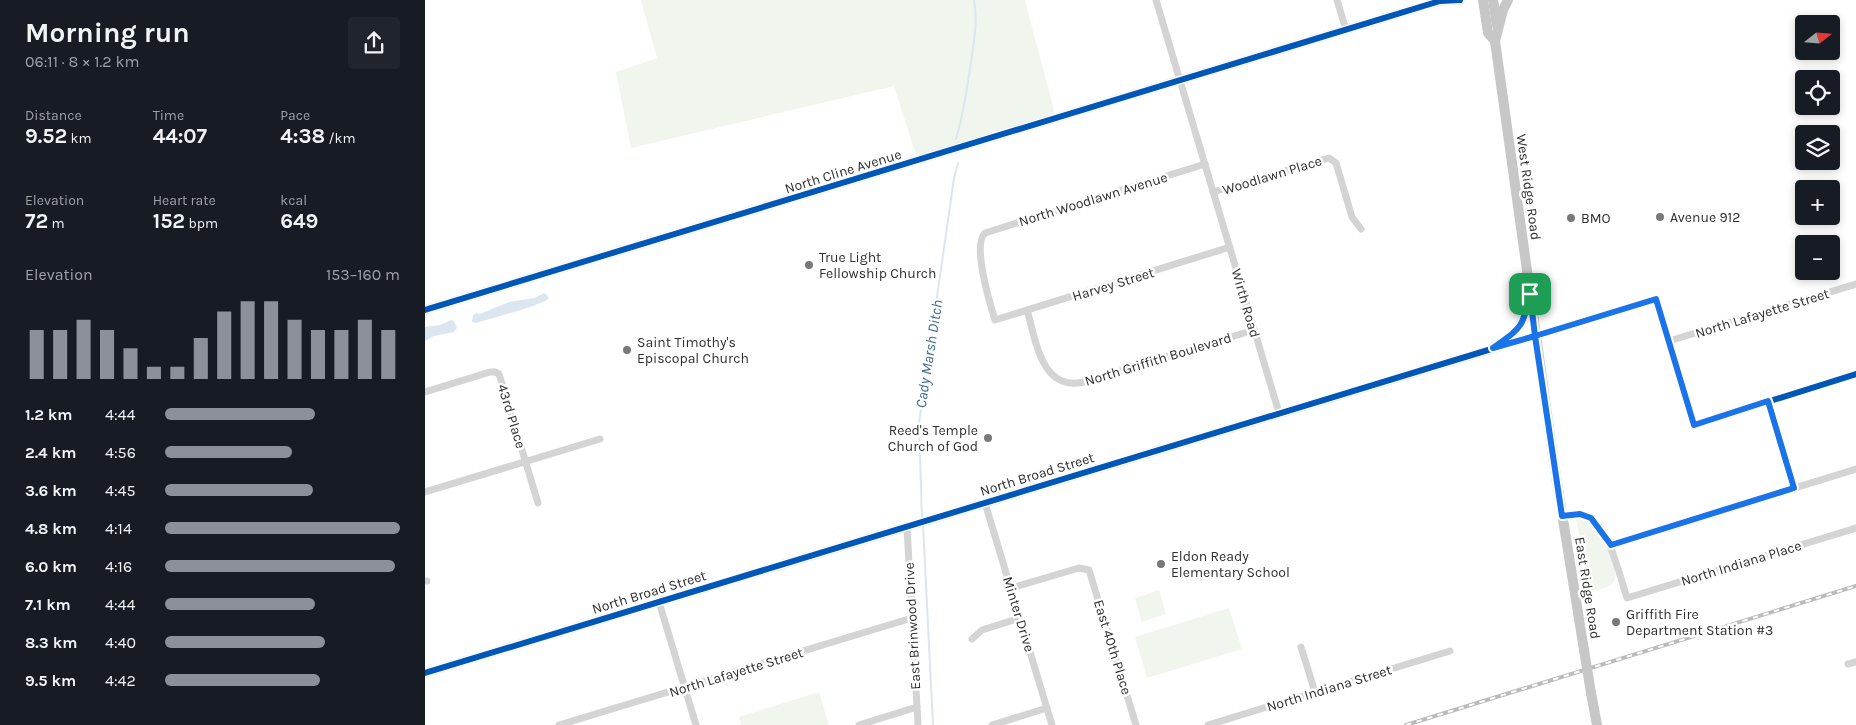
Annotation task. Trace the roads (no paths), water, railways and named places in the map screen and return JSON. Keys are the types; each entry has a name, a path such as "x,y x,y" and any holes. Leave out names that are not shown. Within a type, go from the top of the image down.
{"main road":[{"name":"West Ridge Road","path":"1483,0 1488,33 1496,37"},
{"name":"West Ridge Road","path":"1493,0 1496,37 1535,336"},
{"path":"1496,37 1503,10 1508,0"},
{"path":"1493,348 1519,330 1524,320 1530,294"},
{"name":"East Ridge Road","path":"1535,336 1562,516 1597,725"}],"street":[{"name":"Wirth Road","path":"1155,0 1279,412"},
{"path":"1337,0 1346,30"},
{"name":"North Cline Avenue","path":"425,310 1441,0 1460,0"},
{"name":"Woodlawn Place","path":"1213,192 1325,158 1331,158 1336,163 1352,217 1361,229"},
{"name":"North Woodlawn Avenue","path":"995,320 983,279 982,235 1205,164"},
{"name":"Harvey Street","path":"995,320 1230,247"},
{"name":"North Lafayette Street","path":"1669,342 1856,284"},
{"name":"North Broad Street","path":"425,673 1656,299 1669,342"},
{"name":"North Griffith Boulevard","path":"1027,310 1046,368 1062,382 1072,384 1254,330"},
{"path":"1669,342 1694,425 1856,374"},
{"name":"43rd Place","path":"425,392 490,372 497,373 501,377 538,504"},
{"path":"1768,401 1794,488"},
{"path":"425,492 600,439"},
{"path":"1562,516 1580,514 1591,518 1611,545 1856,470"},
{"name":"Minter Drive","path":"985,502 1052,725"},
{"name":"East Brinwood Drive","path":"911,526 912,618 918,725"},
{"name":"North Indiana Place","path":"1611,545 1627,598 1856,528"},
{"name":"East 40th Place","path":"1011,588 1079,568 1089,570 1136,725"},
{"path":"659,602 696,725"},
{"name":"North Lafayette Street","path":"559,725 912,618"},
{"path":"972,639 982,630 1020,618"},
{"path":"1301,647 1315,692"},
{"name":"North Indiana Street","path":"1208,725 1450,651"},
{"path":"1848,664 1856,662"},
{"path":"859,725 917,707"},
{"path":"992,725 1047,708"}],"waterway":[{"name":"Cady Marsh Ditch","path":"956,139 965,100 974,39 976,23 974,0"},
{"name":"Cady Marsh Ditch","path":"922,518 919,423 954,178 958,163"},
{"name":"Cady Marsh Ditch","path":"923,525 933,725"}],"railway":[{"path":"1406,725 1856,586"}],"place":[{"name":"Avenue 912","path":"1660,217"},
{"name":"BMO","path":"1571,218"},
{"name":"True Light Fellowship Church","path":"809,265"},
{"name":"Saint Timothy's Episcopal Church","path":"627,350"},
{"name":"Reed's Temple Church of God","path":"988,438"},
{"name":"Eldon Ready Elementary School","path":"1161,564"},
{"name":"Griffith Fire Department Station #3","path":"1616,622"}]}
